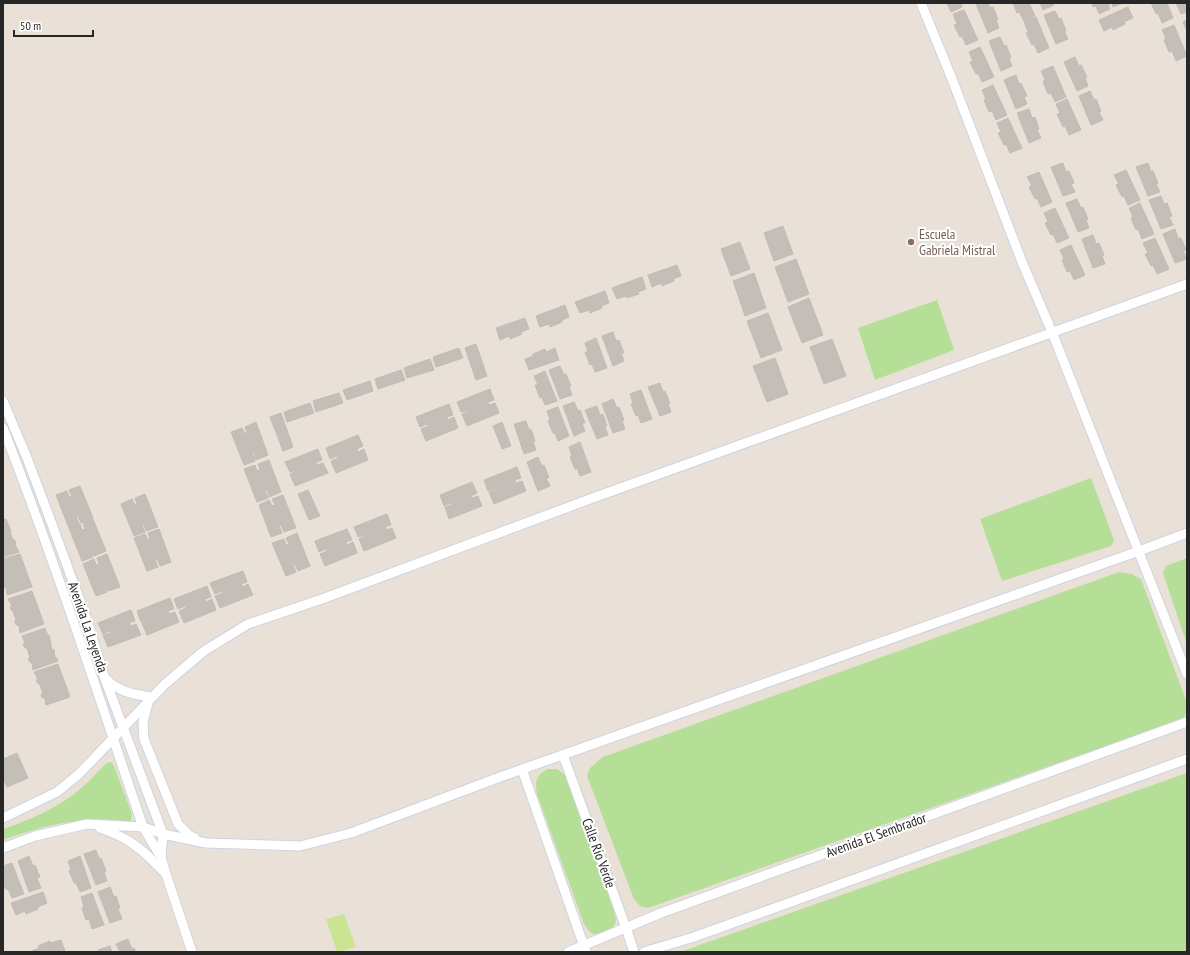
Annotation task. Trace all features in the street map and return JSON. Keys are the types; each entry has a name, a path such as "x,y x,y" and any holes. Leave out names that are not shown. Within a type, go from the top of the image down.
{"street":[{"path":"921,3 952,79 1022,262 1052,332 1187,674"},
{"path":"3,818 56,792 79,774 165,684 204,652 248,624 322,599 590,498 1187,284"},
{"name":"Avenida La Leyenda","path":"3,401 53,526 87,620 105,679 163,834 161,857"},
{"name":"Avenida La Leyenda","path":"3,428 68,603 144,827 161,857 192,952"},
{"path":"3,848 35,836 87,824 144,827 163,834 206,843 300,846 351,833 522,769 1187,533"},
{"path":"105,679 123,691 150,699"},
{"path":"150,699 143,722 144,739 178,824 190,836 206,843"},
{"name":"Avenida El Sembrador","path":"568,952 585,949 626,928 661,913 1187,722"},
{"name":"Calle Río Verde","path":"563,755 634,952"},
{"path":"644,952 709,931 1187,759"},
{"path":"522,769 585,949"},
{"path":"87,824 113,832 136,844 166,874"}],"green space":[{"path":"937,300 954,350 875,380 858,328"},
{"path":"1091,478 1114,540 1111,546 1002,581 980,519"},
{"path":"1187,558 1187,644 1163,573 1166,566"},
{"path":"1119,572 1132,574 1141,579 1187,703 1187,713 1182,719 648,908 640,906 634,899 587,776 590,768 603,757"},
{"path":"111,762 114,766 132,814 131,821 97,820 71,822 40,828 3,840 3,829 33,818 51,809 82,788 107,763"},
{"path":"548,769 557,769 565,775 570,785 614,911 616,919 615,924 611,930 604,934 593,934 584,924 537,794 537,779"},
{"path":"1187,773 1187,952 680,952"},
{"path":"344,914 356,947 337,952 326,919"}],"building":[{"path":"947,3 961,3 962,7 951,12"},
{"path":"988,3 990,8 993,7 998,19 996,20 999,28 988,33 976,4"},
{"path":"1013,3 1029,3 1035,16 1024,21 1019,12 1017,13"},
{"path":"1040,3 1053,3 1054,5 1043,10"},
{"path":"1092,3 1108,3 1110,9 1099,14 1096,6 1093,7"},
{"path":"1112,3 1123,3 1113,7"},
{"path":"1151,3 1167,3 1173,18 1162,23 1158,13 1156,14"},
{"path":"1176,3 1187,3 1187,12 1181,14"},
{"path":"1128,7 1133,18 1124,22 1125,24 1113,30 1112,27 1104,31 1099,20"},
{"path":"964,10 978,40 966,45 962,36 960,37 954,25 957,24 953,14"},
{"path":"1055,11 1059,19 1061,18 1066,31 1064,31 1068,39 1056,44 1044,15"},
{"path":"1036,17 1049,48 1038,53 1034,44 1032,45 1026,33 1028,32 1024,22"},
{"path":"1187,20 1187,31 1183,22"},
{"path":"1174,25 1187,56 1176,61 1172,51 1169,52 1162,30"},
{"path":"1000,37 1004,46 1006,45 1011,57 1009,58 1012,66 1001,71 989,41"},
{"path":"980,47 994,77 982,82 978,73 976,74 970,62 973,61 969,52"},
{"path":"1075,57 1079,66 1081,65 1087,77 1085,78 1088,86 1077,91 1064,62"},
{"path":"1053,66 1066,97 1055,102 1051,93 1048,94 1043,82 1045,80 1041,71"},
{"path":"1016,75 1019,84 1021,83 1027,96 1024,97 1027,104 1016,109 1004,80"},
{"path":"993,85 1007,115 996,120 992,111 989,112 982,90"},
{"path":"1090,91 1094,100 1096,99 1101,111 1099,112 1103,120 1091,125 1079,96"},
{"path":"1067,99 1081,130 1069,135 1065,126 1063,127 1057,114 1060,113 1056,104"},
{"path":"1029,109 1032,118 1035,117 1039,129 1037,130 1041,138 1029,143 1017,113"},
{"path":"1008,118 1022,148 1010,153 1006,144 1004,145 998,133 1001,132 997,123"},
{"path":"1063,163 1066,172 1069,171 1074,183 1071,184 1075,192 1063,196 1051,167"},
{"path":"1148,163 1151,172 1153,171 1158,183 1156,184 1160,192 1148,196 1136,167"},
{"path":"1126,170 1140,200 1128,205 1124,196 1122,197 1116,185 1119,184 1114,175"},
{"path":"1039,172 1052,202 1041,207 1037,198 1035,199 1029,187 1032,186 1027,177"},
{"path":"1161,196 1164,204 1167,203 1172,216 1169,217 1173,225 1161,229 1149,200"},
{"path":"1077,199 1081,208 1083,207 1088,219 1086,220 1089,228 1078,232 1066,203"},
{"path":"1140,203 1154,234 1142,239 1138,229 1136,230 1129,208"},
{"path":"1055,208 1069,238 1057,243 1053,234 1051,235 1045,223 1048,222 1044,213"},
{"path":"783,226 793,254 774,261 764,233"},
{"path":"1175,229 1178,238 1181,238 1186,250 1183,251 1187,259 1175,263 1163,234"},
{"path":"1093,235 1096,244 1099,243 1104,255 1102,256 1105,264 1093,268 1082,239"},
{"path":"1155,238 1169,269 1157,274 1153,265 1151,266 1145,254 1148,253 1143,243"},
{"path":"740,242 750,269 731,276 721,249"},
{"path":"1071,245 1085,275 1074,280 1070,271 1067,272 1060,250"},
{"path":"796,259 809,294 788,302 775,267"},
{"path":"677,265 681,276 662,286 661,283 652,287 648,275"},
{"path":"754,273 766,308 745,316 733,281"},
{"path":"642,277 646,289 638,292 639,294 627,298 626,296 617,299 612,288"},
{"path":"605,291 609,303 590,313 589,310 580,313 575,302"},
{"path":"809,298 823,335 802,343 788,307"},
{"path":"565,305 569,317 550,327 549,324 540,327 536,316"},
{"path":"768,313 782,350 761,358 747,321"},
{"path":"525,318 529,329 510,339 509,336 500,340 496,328"},
{"path":"613,332 616,341 619,340 624,353 621,353 624,361 613,366 602,336"},
{"path":"596,338 607,368 595,372 592,364 590,365 585,352 588,352 585,343"},
{"path":"832,339 846,376 824,384 810,347"},
{"path":"476,344 487,376 476,380 465,348"},
{"path":"459,348 463,358 436,367 433,357"},
{"path":"555,348 559,360 529,370 525,359 545,349 546,352"},
{"path":"775,358 788,394 767,402 753,366"},
{"path":"430,359 434,370 407,378 404,368"},
{"path":"560,366 564,375 566,374 571,386 569,387 572,395 560,399 549,370"},
{"path":"401,370 405,380 378,389 375,379"},
{"path":"545,371 557,401 545,405 542,397 540,398 535,385 538,385 534,376"},
{"path":"370,381 373,391 347,400 343,390"},
{"path":"660,383 663,392 665,391 670,403 668,404 671,412 660,416 648,387"},
{"path":"490,389 494,400 488,402 489,405 495,403 499,413 467,426 462,414 469,410 461,412 457,402"},
{"path":"641,390 652,419 641,423 631,404 633,403 630,394"},
{"path":"339,393 343,403 316,412 313,401"},
{"path":"613,399 617,408 619,407 624,420 622,421 625,429 613,433 602,404"},
{"path":"574,402 578,411 580,410 585,423 582,423 585,431 574,436 563,406"},
{"path":"310,403 314,413 287,422 284,412"},
{"path":"449,404 453,415 447,417 448,420 454,417 458,428 426,441 421,429 428,426 427,424 420,427 416,417"},
{"path":"597,406 600,415 603,414 608,435 597,439 585,410"},
{"path":"558,407 569,436 558,441 548,421 550,420 547,411"},
{"path":"281,413 293,447 283,451 270,417"},
{"path":"526,421 529,430 531,429 536,450 524,454 514,424"},
{"path":"256,422 268,455 256,460 254,453 252,453 255,461 244,465 231,432 242,428 245,434 247,432 245,427"},
{"path":"502,422 511,446 502,449 493,426"},
{"path":"358,435 363,446 357,449 358,452 364,449 368,460 336,473 331,461 338,458 337,456 330,459 326,448"},
{"path":"580,442 591,472 580,476 570,457 572,456 569,447"},
{"path":"318,449 322,460 316,462 317,465 323,463 328,473 295,486 290,474 297,470 290,472 285,462"},
{"path":"538,457 542,466 544,465 549,478 546,478 550,486 538,491 527,462"},
{"path":"269,460 281,492 269,497 267,490 265,491 268,498 257,502 244,469 255,465 257,471 260,470 258,464"},
{"path":"517,467 521,478 515,480 516,483 522,481 526,491 494,504 489,492 496,489 495,488 488,491 484,480"},
{"path":"472,482 477,493 471,496 472,498 478,496 482,506 449,519 445,507 452,505 451,503 444,506 440,495"},
{"path":"80,486 93,518 81,523 78,516 76,516 79,524 69,528 56,495 67,491 69,497 72,496 69,490"},
{"path":"308,490 320,516 309,520 298,494"},
{"path":"145,494 158,527 146,531 144,524 142,525 145,532 134,536 121,504 132,499 135,505 137,504 135,498"},
{"path":"283,495 296,528 284,532 281,525 279,526 282,533 271,537 259,505 269,500 272,506 275,505 272,499"},
{"path":"387,514 391,525 385,527 386,530 392,528 396,538 364,551 359,539 366,535 358,537 354,527"},
{"path":"6,519 13,540 15,540 16,548 19,552 3,557 3,520"},
{"path":"93,519 106,551 94,556 91,549 90,550 93,557 82,561 69,528 80,524 82,530 85,529 83,523"},
{"path":"159,529 171,562 160,566 157,559 155,560 158,567 147,571 134,538 145,534 148,540 150,539 148,533"},
{"path":"347,529 352,540 346,542 347,545 353,542 357,553 325,566 320,554 327,551 326,549 319,552 315,541"},
{"path":"297,533 310,566 298,571 295,564 293,564 296,572 286,576 272,543 284,539 286,545 289,544 286,538"},
{"path":"20,554 32,587 7,595 6,587 4,588 3,585 3,559"},
{"path":"107,554 120,587 108,591 105,584 104,585 107,592 96,596 83,564 94,559 96,565 99,564 97,558"},
{"path":"243,571 247,582 241,584 243,587 248,584 253,595 220,608 215,596 223,593 222,591 215,594 210,583"},
{"path":"207,586 211,597 205,599 206,602 212,599 216,610 184,623 179,611 186,608 185,606 178,609 174,599"},
{"path":"32,591 44,624 20,633 20,629 18,625 16,625 13,611 10,607 12,606 8,599"},
{"path":"170,598 174,609 168,611 169,614 175,612 179,622 147,635 142,623 149,620 148,619 141,622 137,611"},
{"path":"131,610 135,621 129,623 131,626 136,624 141,635 108,647 103,635 111,633 110,631 103,634 98,623"},
{"path":"45,628 48,636 49,635 52,650 54,649 55,658 57,658 58,661 33,670 33,666 28,659 30,658 27,648 25,648 23,644 25,643 22,636"},
{"path":"58,664 70,697 46,705 44,697 42,698 41,694 43,693 39,683 38,684 36,680 38,679 34,672"},
{"path":"17,753 28,778 7,787 3,778 3,759"},
{"path":"96,850 106,871 104,872 107,881 96,885 84,854"},
{"path":"29,856 40,877 37,878 41,888 29,892 18,861"},
{"path":"80,856 91,888 80,892 69,871 71,870 68,861"},
{"path":"12,863 24,894 12,898 8,889 6,890 3,881 3,866"},
{"path":"110,887 114,897 116,896 120,908 118,909 122,919 110,923 98,892"},
{"path":"43,892 47,903 26,914 25,911 16,915 11,903"},
{"path":"92,893 104,925 92,929 89,919 86,920 82,908 84,907 81,897"},
{"path":"128,939 132,949 134,948 136,952 120,952 116,944"},
{"path":"61,940 65,951 29,952 50,941 51,943"},
{"path":"110,946 112,952 99,952 98,950"}],"place":[{"name":"Escuela Gabriela Mistral","path":"911,242"}]}
